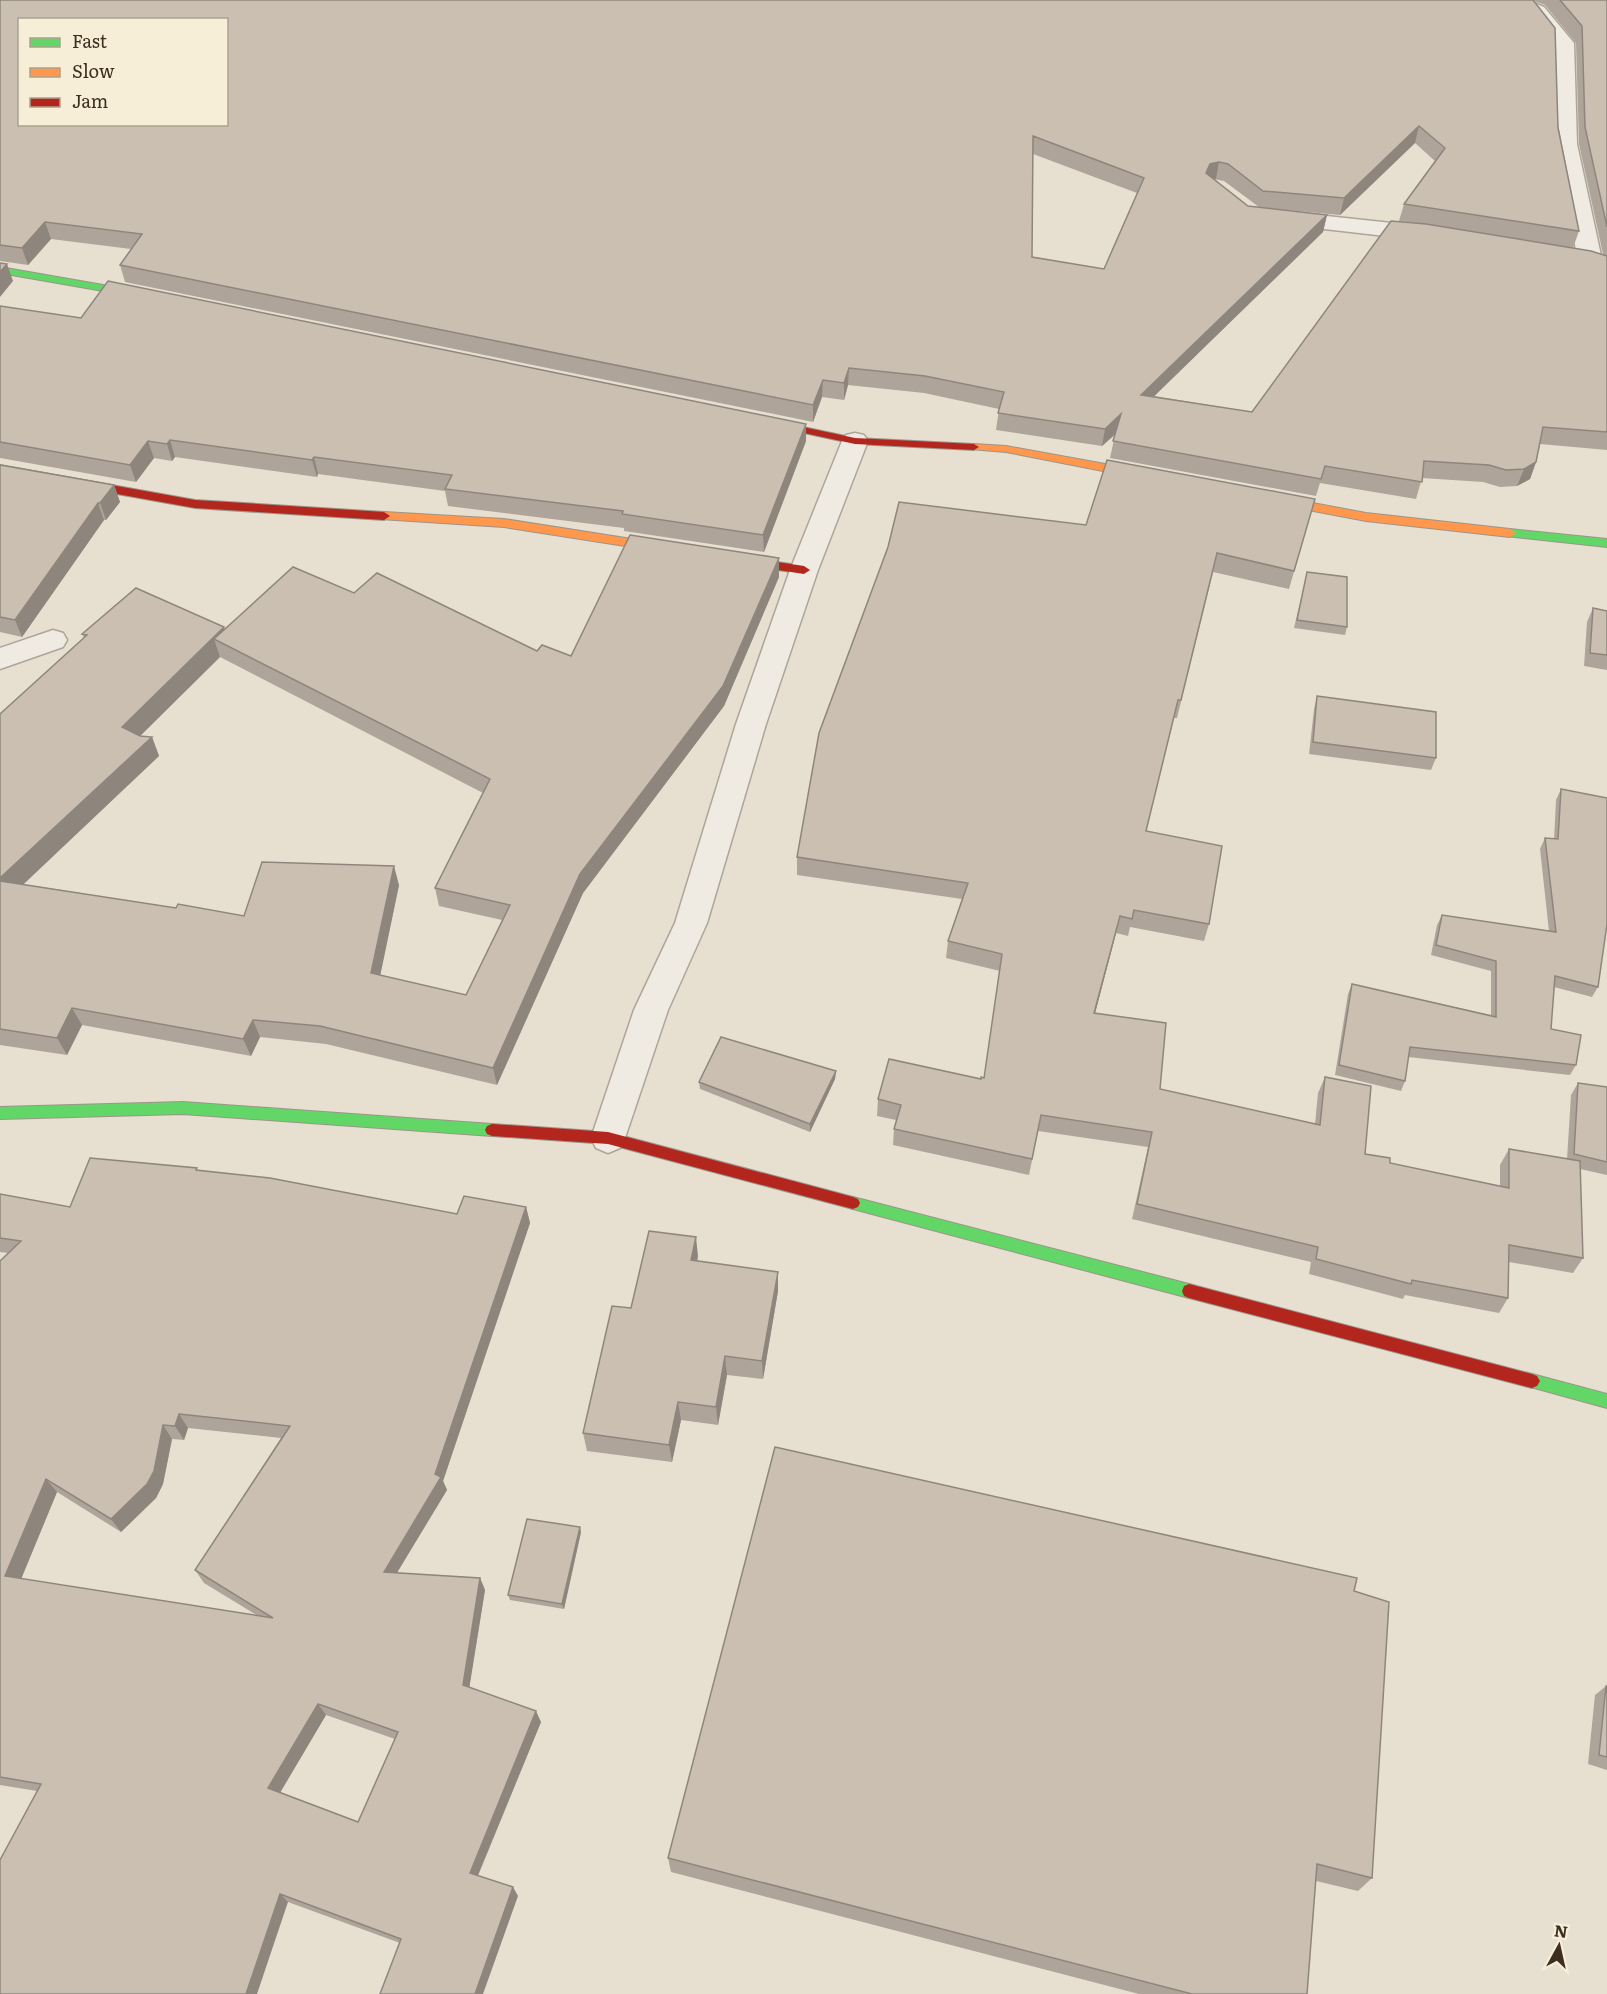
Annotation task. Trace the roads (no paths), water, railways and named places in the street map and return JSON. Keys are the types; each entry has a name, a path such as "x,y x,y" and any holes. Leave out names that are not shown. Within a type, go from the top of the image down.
{"main road":[{"path":"0,270 160,298"},
{"path":"751,419 855,441 1006,449 1169,479"},
{"path":"0,469 195,504 504,523 688,552"},
{"path":"1262,497 1366,517 1607,543"},
{"path":"723,558 804,570"},
{"path":"0,1113 183,1108 608,1138 1607,1401"}],"street":[{"path":"1508,0 1537,11 1563,43 1566,144 1588,260"},
{"path":"1253,216 1455,238"},
{"path":"608,1138 651,1010 691,923 751,724 804,570 855,441"},
{"path":"0,659 53,640"}]}
